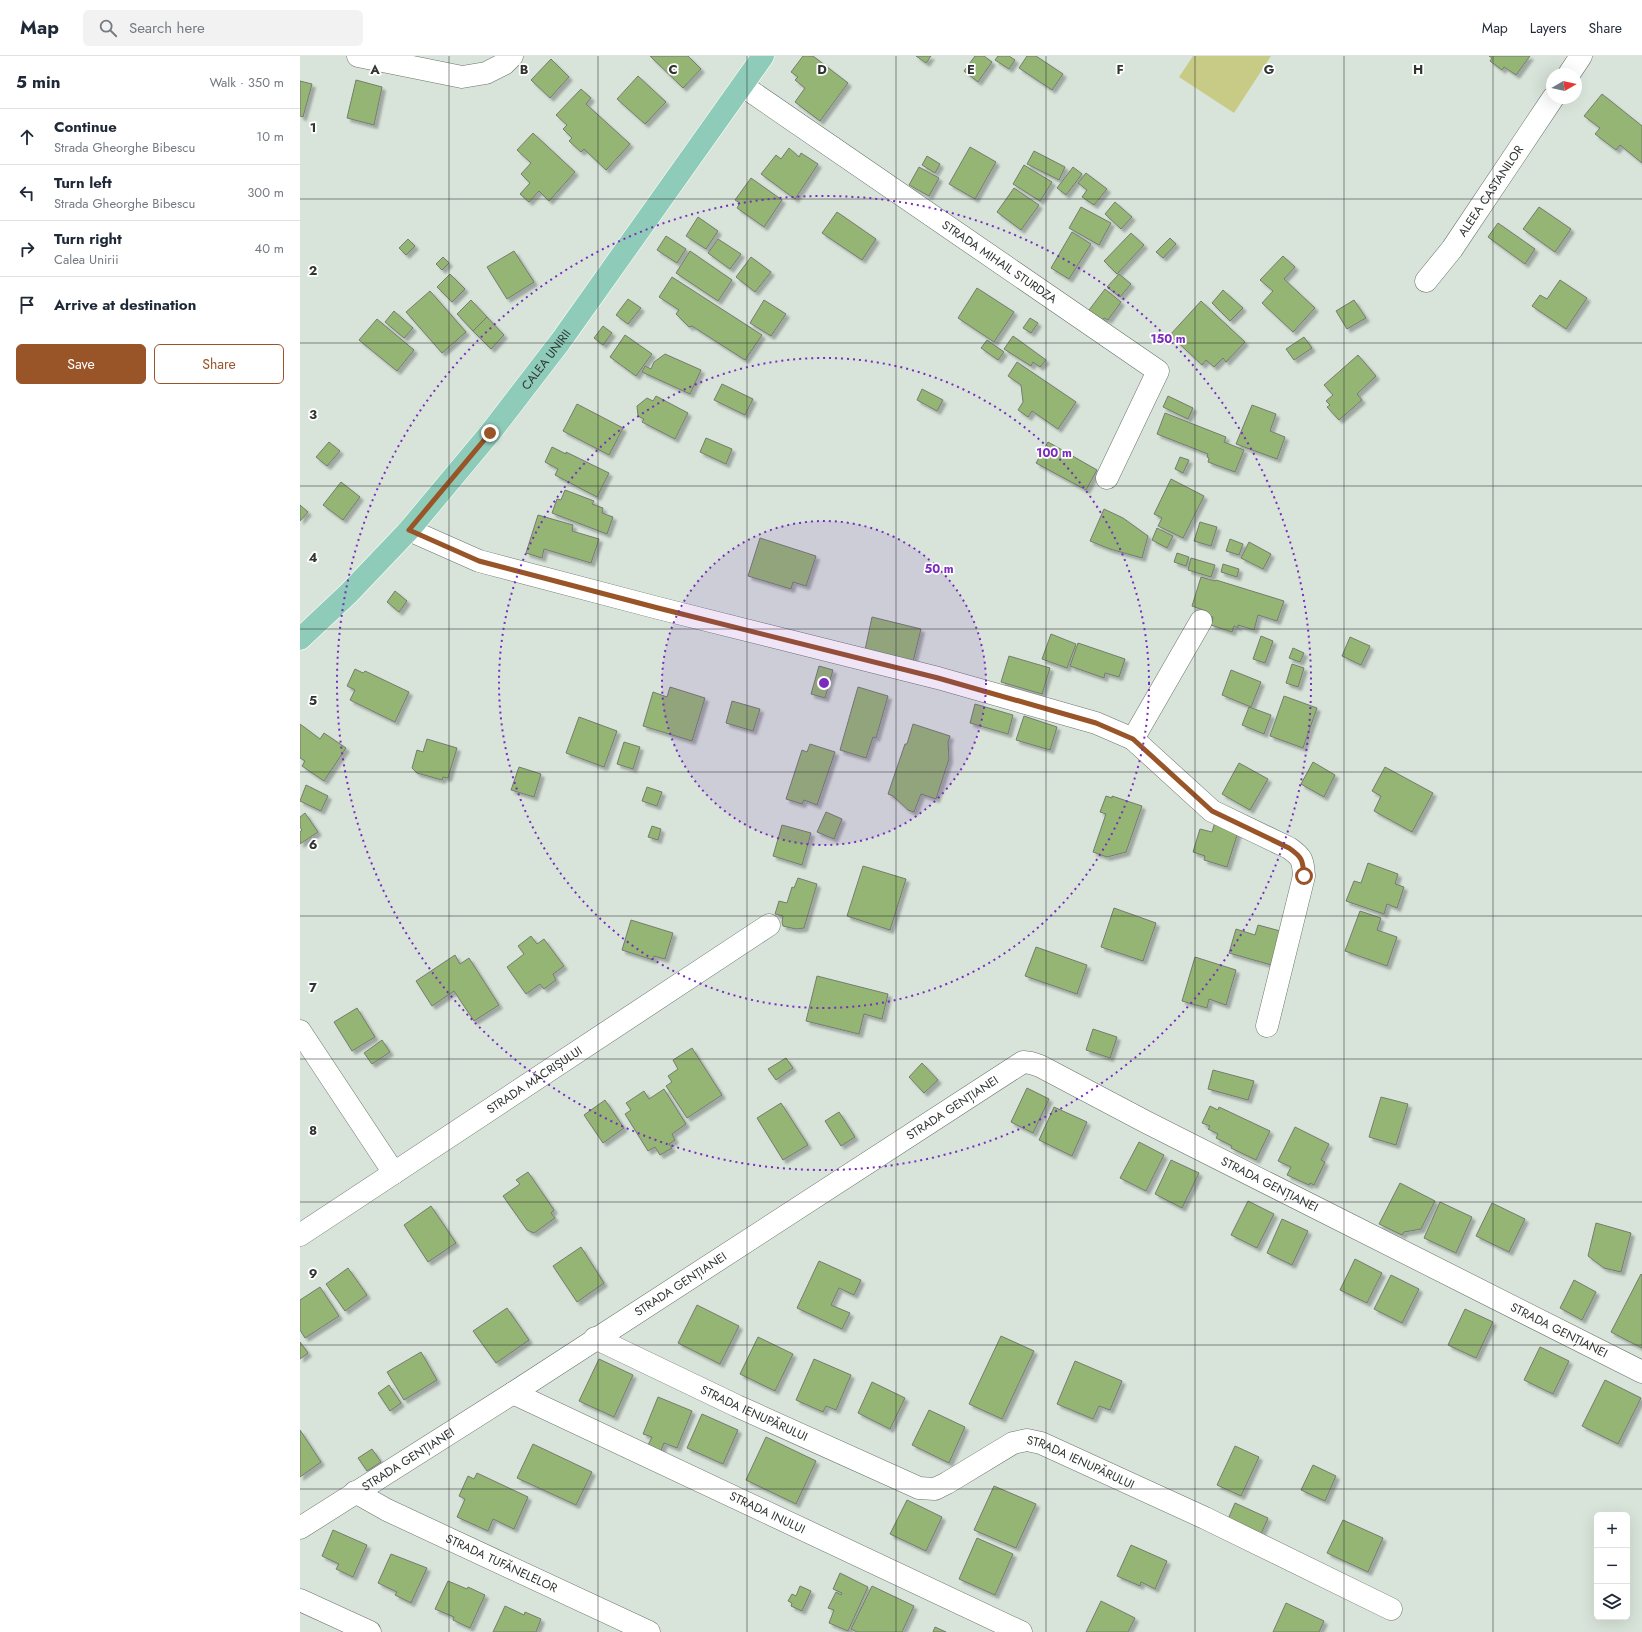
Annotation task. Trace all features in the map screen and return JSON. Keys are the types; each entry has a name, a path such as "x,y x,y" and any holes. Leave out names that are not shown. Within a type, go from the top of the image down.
{"main road":[{"name":"CALEA UNIRII","path":"300,639 349,593 409,530 490,433 560,342 763,56"}],"street":[{"path":"358,56 462,77 486,73 504,64 512,56"},
{"path":"1573,68 1581,56"},
{"name":"STRADA MIHAIL STURDZA","path":"743,86 1158,371 1107,478"},
{"name":"ALEEA CASTANILOR","path":"1426,281 1452,249 1549,104"},
{"path":"409,530 479,561 658,608 938,678 1096,723 1133,739 1212,811 1289,848 1299,855 1303,864 1304,876 1267,1026"},
{"path":"1133,739 1201,622"},
{"name":"STRADA MĂCRIȘULUI","path":"300,1235 769,925"},
{"path":"300,1031 394,1173"},
{"name":"STRADA GENȚIANEI","path":"300,1528 513,1393 595,1338 1023,1062 1040,1066 1146,1122 1642,1372"},
{"name":"STRADA IENUPĂRULUI","path":"595,1338 737,1406 919,1488 935,1489 1013,1444 1027,1440 1041,1443 1205,1518 1391,1609"},
{"name":"STRADA INULUI","path":"513,1393 1021,1632"},
{"name":"STRADA TUFĂNELELOR","path":"355,1492 387,1510 649,1632"},
{"path":"300,1600 370,1632"}],"green space":[{"path":"1193,56 1271,56 1234,113 1179,77"}],"building":[{"path":"650,56 688,56 701,69 683,88"},
{"path":"803,56 813,56 848,83 820,121 795,102 805,88 795,80 798,77 791,72"},
{"path":"916,56 931,56 926,63"},
{"path":"975,56 984,56 992,62 978,82 964,71"},
{"path":"998,56 1009,56 1015,60 1009,69 995,60"},
{"path":"1027,56 1036,56 1063,74 1052,90 1019,68"},
{"path":"1489,56 1530,56 1516,75 1504,67 1502,70 1490,61 1492,58"},
{"path":"551,59 569,77 550,98 531,80"},
{"path":"638,76 666,102 645,124 617,99"},
{"path":"356,80 382,87 374,125 347,118"},
{"path":"300,81 312,84 303,117 300,116"},
{"path":"581,89 591,98 586,104 630,144 606,170 584,149 581,152 569,141 572,138 563,129 567,125 556,115"},
{"path":"1602,94 1642,126 1642,163 1620,145 1616,150 1595,134 1600,128 1584,116"},
{"path":"533,133 575,172 549,201 539,191 529,202 520,194 530,183 521,174 531,163 517,150"},
{"path":"970,147 996,162 975,199 949,184"},
{"path":"789,148 799,157 801,153 818,164 795,199 761,174 776,155 781,159"},
{"path":"1034,151 1065,167 1059,180 1027,164"},
{"path":"927,156 940,164 935,173 922,165"},
{"path":"1024,165 1052,182 1040,201 1013,184"},
{"path":"919,167 939,178 929,196 909,185"},
{"path":"1073,167 1082,174 1066,195 1057,188"},
{"path":"1086,173 1107,189 1094,205 1082,197 1087,190 1078,183"},
{"path":"751,178 782,200 764,227 737,208 740,203 735,200"},
{"path":"1014,188 1039,205 1021,230 997,212"},
{"path":"1115,202 1132,217 1121,229 1105,214"},
{"path":"1081,207 1111,223 1099,245 1069,228"},
{"path":"1539,207 1571,229 1555,252 1523,229"},
{"path":"837,212 876,239 862,260 822,233"},
{"path":"698,217 718,231 706,249 686,236"},
{"path":"1498,223 1535,249 1525,264 1488,237"},
{"path":"1072,232 1091,244 1069,279 1051,268"},
{"path":"1131,233 1144,245 1117,274 1104,261"},
{"path":"666,236 686,249 677,263 657,250"},
{"path":"1170,238 1176,244 1163,258 1156,252"},
{"path":"408,239 415,246 406,255 399,248"},
{"path":"718,239 741,254 730,269 708,253"},
{"path":"514,251 534,282 507,299 487,267"},
{"path":"690,251 732,280 718,301 676,273"},
{"path":"1283,256 1295,267 1284,279 1315,308 1293,332 1262,303 1273,291 1260,280"},
{"path":"443,257 449,263 442,270 436,264"},
{"path":"751,257 771,272 755,292 736,277"},
{"path":"450,274 465,289 452,302 437,287"},
{"path":"1119,274 1131,284 1120,297 1107,287"},
{"path":"672,277 762,335 745,360 692,326 689,327 676,314 679,310 659,297"},
{"path":"1560,280 1587,298 1566,329 1532,306 1540,295 1547,299"},
{"path":"977,288 1014,312 994,342 958,318"},
{"path":"1105,289 1121,302 1108,320 1104,318 1099,324 1086,314"},
{"path":"1223,290 1243,308 1230,321 1212,303"},
{"path":"430,291 466,332 442,353 406,312"},
{"path":"628,299 641,308 628,324 616,315"},
{"path":"471,300 487,317 473,331 457,314"},
{"path":"764,300 786,314 771,336 750,323"},
{"path":"1354,300 1366,318 1347,329 1336,311"},
{"path":"1201,301 1245,342 1226,362 1223,358 1214,367 1206,360 1202,365 1170,335"},
{"path":"394,311 413,328 404,338 385,322"},
{"path":"487,317 504,335 491,349 473,331"},
{"path":"1030,318 1038,323 1031,333 1023,328"},
{"path":"377,319 414,350 397,371 359,340"},
{"path":"603,326 612,333 603,345 594,338"},
{"path":"625,335 652,354 636,376 610,357"},
{"path":"1013,336 1046,360 1040,367 1033,362 1031,366 1004,349"},
{"path":"1304,337 1312,348 1294,360 1286,349"},
{"path":"987,340 1004,352 998,360 981,348"},
{"path":"665,354 701,370 690,394 642,372 645,366 651,369 654,362"},
{"path":"1358,355 1376,376 1357,394 1362,400 1339,420 1327,407 1330,405 1326,401 1333,395 1324,385"},
{"path":"1017,362 1076,402 1058,429 1032,411 1028,417 1018,410 1023,402 1021,385 1008,376"},
{"path":"722,384 753,399 745,415 714,400"},
{"path":"922,389 943,400 937,411 917,400"},
{"path":"656,396 688,413 675,439 642,422 644,419 638,416 637,406 647,398 653,401"},
{"path":"1168,396 1193,408 1188,419 1163,407"},
{"path":"577,404 623,428 609,455 563,431"},
{"path":"1252,405 1276,414 1270,431 1285,437 1277,459 1236,444"},
{"path":"1165,413 1226,437 1224,442 1244,450 1235,472 1208,462 1208,454 1157,434"},
{"path":"706,438 732,449 726,464 700,452"},
{"path":"329,442 340,451 327,466 316,457"},
{"path":"1048,442 1097,470 1086,490 1036,463"},
{"path":"552,447 566,454 566,452 609,473 597,497 555,475 558,469 545,462"},
{"path":"1180,457 1189,460 1183,473 1175,469"},
{"path":"1171,479 1204,496 1183,538 1158,526 1162,518 1154,514"},
{"path":"341,482 360,497 343,520 323,505"},
{"path":"565,490 594,501 592,504 603,508 602,513 613,517 607,534 552,513 557,499 561,500"},
{"path":"300,505 308,512 300,521"},
{"path":"1104,509 1123,518 1148,536 1142,558 1110,549 1090,541"},
{"path":"538,515 573,525 572,531 599,539 591,563 544,549 542,558 526,553"},
{"path":"1200,522 1217,527 1211,546 1194,541"},
{"path":"1157,528 1173,536 1167,548 1152,540"},
{"path":"760,538 816,556 806,586 793,582 791,589 748,576"},
{"path":"1230,539 1243,544 1239,555 1226,551"},
{"path":"1249,542 1271,554 1263,569 1241,558"},
{"path":"1177,553 1189,557 1186,566 1174,562"},
{"path":"1191,558 1215,565 1211,577 1188,570"},
{"path":"1223,564 1239,569 1237,577 1221,572"},
{"path":"1201,577 1216,580 1284,601 1277,621 1258,615 1254,630 1238,625 1238,628 1234,626 1232,632 1211,625 1213,617 1205,615 1206,611 1192,606"},
{"path":"395,591 407,601 399,612 387,602"},
{"path":"872,617 921,629 913,662 865,650"},
{"path":"1051,634 1076,644 1067,668 1042,659"},
{"path":"1261,636 1273,641 1265,663 1253,659"},
{"path":"1350,637 1370,646 1361,665 1342,656"},
{"path":"1078,643 1125,659 1119,677 1105,673 1104,678 1070,666"},
{"path":"1293,648 1304,653 1300,662 1289,658"},
{"path":"1009,656 1050,668 1042,694 1001,682"},
{"path":"1292,664 1304,668 1298,687 1286,683"},
{"path":"819,666 833,670 825,698 811,694"},
{"path":"355,669 363,673 365,671 409,692 395,722 350,700 355,690 347,686"},
{"path":"1231,670 1261,682 1251,707 1222,695"},
{"path":"670,687 705,698 692,741 643,726 653,692 667,697"},
{"path":"858,687 888,696 876,738 873,737 866,758 840,750"},
{"path":"1284,696 1317,708 1303,748 1270,736"},
{"path":"732,701 760,709 753,731 726,723"},
{"path":"975,704 1013,715 1008,734 970,723"},
{"path":"1249,707 1271,715 1264,734 1242,725"},
{"path":"1024,716 1057,727 1050,750 1016,740"},
{"path":"579,717 617,731 604,767 566,753"},
{"path":"300,724 320,739 324,733 346,748 324,781 302,766 305,761 300,758"},
{"path":"913,724 950,736 948,742 949,759 936,799 921,794 914,812 908,810 893,796 888,794"},
{"path":"427,739 457,748 448,778 443,777 442,780 417,773 412,768 417,750 423,752"},
{"path":"624,742 640,747 633,769 617,764"},
{"path":"810,744 835,752 817,805 804,800 802,804 786,799 802,750 807,752"},
{"path":"1313,762 1335,775 1324,797 1301,784"},
{"path":"1239,763 1268,779 1250,810 1222,794"},
{"path":"519,767 541,774 534,797 511,790"},
{"path":"1385,767 1433,793 1412,832 1374,811 1381,796 1372,791"},
{"path":"306,785 328,796 321,811 300,801"},
{"path":"647,787 662,792 657,806 642,801"},
{"path":"1106,796 1112,798 1112,796 1142,806 1126,852 1107,857 1093,852 1106,814 1100,812"},
{"path":"826,812 842,819 834,839 817,832"},
{"path":"305,813 318,832 300,844 300,832 302,830 300,827 300,817"},
{"path":"1215,822 1239,829 1227,867 1204,860 1205,856 1193,852 1200,829 1212,832"},
{"path":"782,825 811,833 802,865 773,856"},
{"path":"652,826 661,829 658,840 648,837"},
{"path":"1368,863 1398,874 1395,884 1404,887 1397,908 1387,904 1384,914 1346,901 1354,881 1361,883"},
{"path":"863,866 906,879 890,930 847,916"},
{"path":"798,878 817,884 804,928 796,929 783,926 783,916 775,914 779,901 787,903 792,887 794,888"},
{"path":"1114,908 1156,923 1143,961 1101,947"},
{"path":"1360,911 1381,918 1377,930 1397,937 1387,966 1345,951"},
{"path":"631,920 673,933 665,959 654,956 653,960 622,950"},
{"path":"1258,925 1284,932 1275,966 1229,953 1236,929 1255,935"},
{"path":"531,936 537,944 544,939 564,966 553,974 556,980 544,989 540,984 526,994 507,967 524,954 518,946"},
{"path":"1036,947 1087,965 1077,994 1025,976"},
{"path":"455,955 460,964 469,958 499,1005 474,1021 454,991 432,1006 416,981"},
{"path":"1195,957 1236,970 1226,1005 1209,999 1207,1008 1182,1001"},
{"path":"817,976 888,994 882,1019 864,1014 859,1034 806,1021"},
{"path":"357,1008 375,1037 352,1051 334,1022"},
{"path":"1093,1029 1117,1037 1110,1058 1086,1050"},
{"path":"382,1040 390,1052 372,1064 364,1053"},
{"path":"692,1048 722,1095 687,1118 666,1086 672,1082 668,1076 678,1069 673,1060"},
{"path":"786,1058 793,1068 776,1080 768,1069"},
{"path":"922,1063 938,1080 924,1093 909,1077"},
{"path":"1213,1070 1254,1081 1248,1100 1208,1089"},
{"path":"1027,1088 1049,1099 1033,1133 1011,1122"},
{"path":"664,1089 686,1124 672,1134 675,1140 669,1144 672,1148 660,1155 655,1147 648,1151 625,1114 631,1110 626,1103 644,1091 649,1099"},
{"path":"1381,1097 1408,1104 1396,1145 1369,1137"},
{"path":"605,1100 624,1128 603,1143 584,1115"},
{"path":"781,1103 808,1145 783,1160 757,1118"},
{"path":"1210,1106 1218,1110 1219,1107 1270,1131 1256,1160 1231,1148 1232,1146 1216,1138 1218,1134 1208,1129 1210,1126 1202,1123"},
{"path":"1054,1107 1087,1122 1072,1156 1039,1140"},
{"path":"839,1112 855,1137 841,1146 825,1121"},
{"path":"1295,1127 1329,1144 1321,1160 1325,1162 1314,1185 1310,1183 1309,1185 1287,1175 1291,1167 1278,1161"},
{"path":"1139,1142 1164,1155 1146,1191 1120,1178"},
{"path":"1171,1160 1199,1173 1182,1208 1155,1194"},
{"path":"528,1172 554,1210 551,1213 555,1218 534,1233 527,1230 503,1196 520,1184 516,1180"},
{"path":"1400,1183 1435,1201 1421,1229 1404,1232 1402,1235 1379,1224"},
{"path":"1248,1201 1274,1214 1257,1248 1231,1235"},
{"path":"1440,1202 1472,1217 1456,1253 1424,1238"},
{"path":"1492,1203 1525,1219 1509,1252 1476,1236"},
{"path":"431,1206 456,1243 428,1262 404,1225"},
{"path":"1282,1219 1308,1231 1292,1265 1267,1253"},
{"path":"1596,1223 1631,1233 1621,1272 1604,1268 1588,1256"},
{"path":"581,1247 604,1283 577,1302 553,1266"},
{"path":"1355,1259 1382,1273 1367,1303 1340,1290"},
{"path":"819,1261 861,1280 854,1295 839,1288 831,1305 850,1313 842,1329 797,1308"},
{"path":"348,1268 367,1295 345,1311 326,1284"},
{"path":"1641,1274 1642,1275 1642,1348 1611,1332"},
{"path":"1391,1275 1419,1289 1402,1323 1374,1309"},
{"path":"1574,1280 1596,1292 1582,1320 1560,1308"},
{"path":"320,1287 339,1316 305,1338 300,1330 300,1300"},
{"path":"697,1305 739,1326 720,1364 678,1343"},
{"path":"507,1308 529,1340 496,1363 473,1331"},
{"path":"1465,1309 1493,1322 1476,1358 1448,1345"},
{"path":"1001,1336 1034,1351 1002,1419 969,1404"},
{"path":"758,1337 793,1354 775,1391 740,1374"},
{"path":"300,1342 308,1353 300,1359"},
{"path":"1540,1347 1569,1361 1553,1394 1524,1380"},
{"path":"421,1352 437,1380 404,1400 387,1372"},
{"path":"599,1359 633,1375 614,1417 579,1401"},
{"path":"814,1359 851,1375 836,1410 826,1406 823,1412 796,1400"},
{"path":"1075,1361 1122,1381 1110,1410 1099,1406 1093,1419 1057,1404"},
{"path":"1605,1380 1641,1398 1618,1444 1582,1426"},
{"path":"872,1382 905,1398 890,1429 858,1413"},
{"path":"389,1385 401,1403 390,1411 378,1393"},
{"path":"658,1397 692,1411 677,1448 664,1443 660,1453 647,1447 652,1437 643,1434"},
{"path":"929,1410 965,1427 949,1463 912,1445"},
{"path":"702,1414 738,1430 723,1464 687,1448"},
{"path":"300,1430 321,1462 300,1477"},
{"path":"766,1437 816,1461 796,1504 746,1480"},
{"path":"533,1444 592,1472 576,1505 517,1478"},
{"path":"1235,1446 1259,1457 1241,1496 1217,1485"},
{"path":"372,1449 381,1462 367,1471 358,1458"},
{"path":"1313,1465 1336,1476 1325,1501 1301,1490"},
{"path":"477,1473 528,1497 514,1529 493,1519 488,1531 457,1517 465,1499 459,1496 468,1476 474,1479"},
{"path":"994,1486 1036,1504 1016,1548 974,1530"},
{"path":"907,1500 942,1517 926,1551 890,1534"},
{"path":"1235,1503 1268,1518 1261,1534 1228,1519"},
{"path":"1343,1520 1383,1538 1368,1572 1327,1553"},
{"path":"333,1530 367,1545 353,1577 336,1569 339,1564 322,1556"},
{"path":"977,1538 1013,1554 995,1595 959,1579"},
{"path":"1131,1545 1167,1561 1155,1589 1141,1582 1140,1586 1117,1576"},
{"path":"391,1554 427,1568 411,1603 395,1595 397,1592 378,1583"},
{"path":"840,1573 868,1587 848,1631 829,1623 834,1610 828,1608 836,1592 841,1595 842,1593 833,1589"},
{"path":"448,1581 467,1589 468,1587 485,1595 470,1628 453,1620 454,1617 435,1609"},
{"path":"800,1586 811,1591 802,1611 791,1606 792,1603 788,1601 792,1594 796,1596"},
{"path":"872,1586 914,1606 902,1632 857,1632 851,1629"},
{"path":"1101,1601 1135,1618 1128,1632 1086,1632"},
{"path":"1286,1603 1324,1621 1319,1632 1273,1632"},
{"path":"505,1606 524,1615 525,1612 541,1619 536,1632 493,1632"},
{"path":"935,1627 946,1632 933,1632"}],"route":[{"path":"490,433 409,530 479,561 658,608 938,678 1045,707 1096,723 1133,739 1212,811 1289,848 1299,855 1303,864 1304,876"}]}
